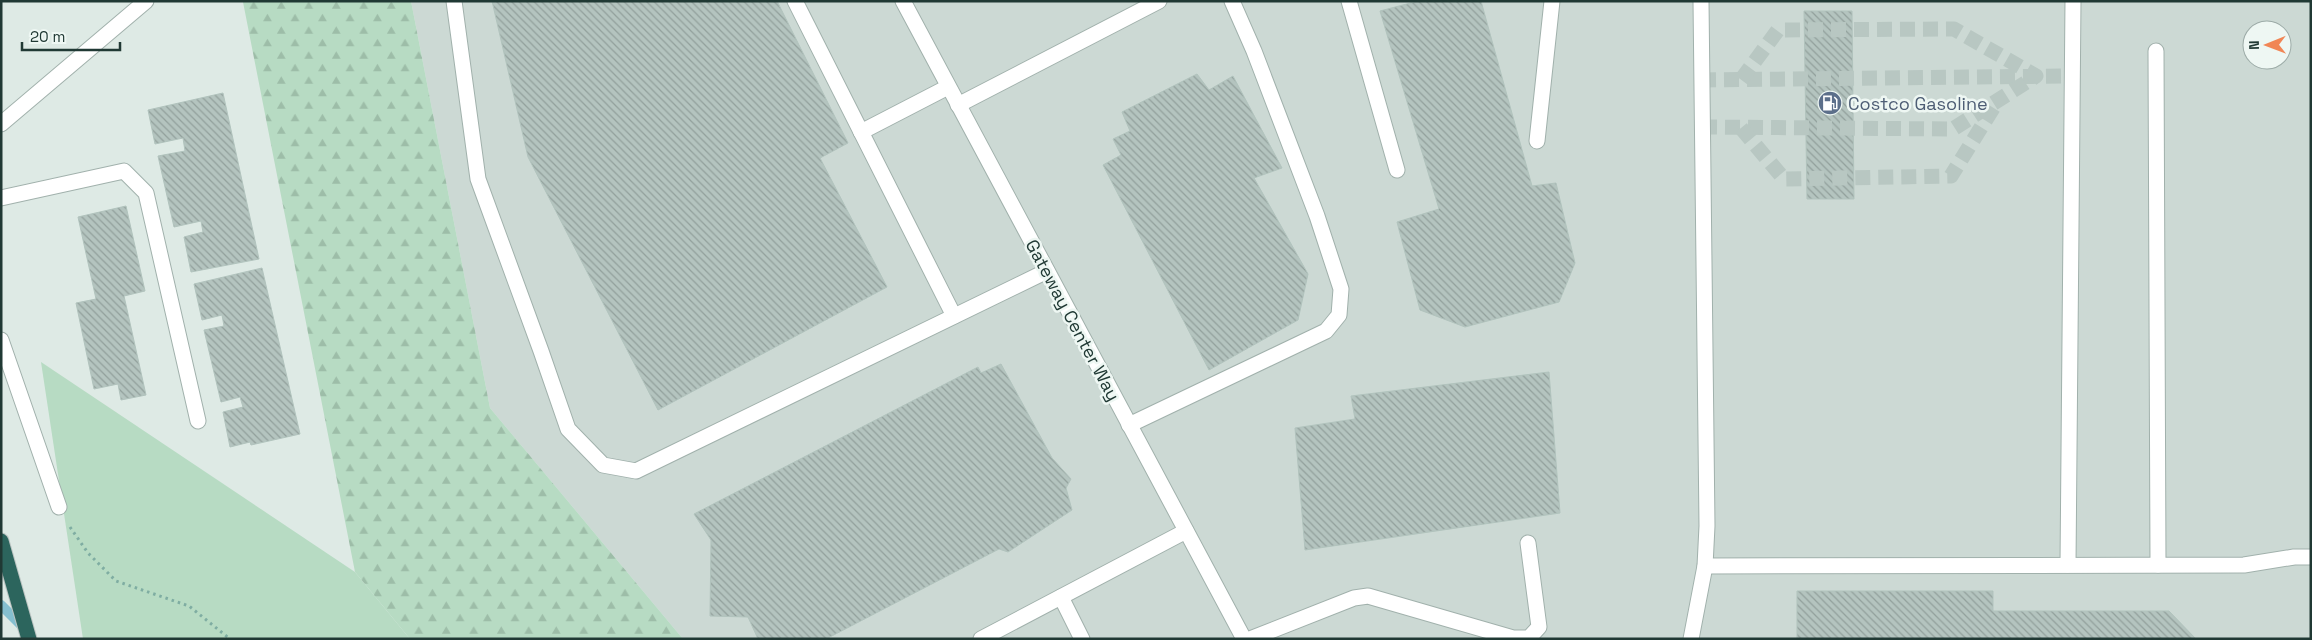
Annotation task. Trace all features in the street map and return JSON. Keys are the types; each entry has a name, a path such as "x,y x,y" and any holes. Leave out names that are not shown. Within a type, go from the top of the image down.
{"highway":[{"path":"1,541 29,639"}],"street":[{"path":"1,124 146,1"},
{"path":"454,1 478,179 542,350 568,429 603,465 636,471 1046,271"},
{"path":"795,1 954,316"},
{"name":"Gateway Center Way","path":"903,1 1244,639"},
{"path":"958,104 1158,1"},
{"path":"1129,425 1326,331 1340,315 1341,289 1320,225 1254,51 1232,1"},
{"path":"1349,1 1397,170"},
{"path":"1537,141 1552,1"},
{"path":"1691,639 1704,566 1707,526 1702,1"},
{"path":"2068,565 2073,1"},
{"path":"2156,52 2158,565"},
{"path":"861,132 948,87"},
{"path":"1,198 124,171 146,193 198,421"},
{"path":"1,340 59,506"},
{"path":"981,639 1186,531"},
{"path":"1250,639 1354,598 1368,596 1513,638 1530,638 1539,627 1528,544"},
{"path":"1704,566 2244,565 2294,557 2311,557"},
{"path":"1062,597 1082,639"}],"path":[{"path":"59,506 72,532 88,553 116,580 188,606 230,639"}],"shaded area":[{"path":"411,1 2311,1 2311,639 683,639 490,408"}],"green space":[{"path":"411,1 490,408 683,639 410,639 355,572 243,2"},
{"path":"41,362 355,572 410,639 83,639"}],"building":[{"path":"492,1 777,1 848,143 820,158 887,287 658,410 528,157"},
{"path":"1418,1 1481,1 1532,186 1556,183 1575,263 1559,302 1465,327 1420,310 1397,222 1439,209 1380,11"},
{"name":"Costco Gasoline","path":"1804,11 1852,11 1854,199 1807,199"},
{"path":"1197,74 1209,90 1233,76 1282,168 1254,178 1308,274 1298,320 1209,370 1103,165 1121,155 1113,139 1130,131 1122,112"},
{"path":"223,93 259,259 191,272 184,237 203,232 201,221 174,227 158,156 185,151 183,138 155,144 148,110"},
{"path":"126,206 145,291 124,296 146,395 121,400 118,384 94,389 76,303 96,299 78,217"},
{"path":"262,268 300,434 251,445 250,442 230,447 223,412 243,407 240,397 221,402 204,330 224,326 222,315 202,320 194,284"},
{"path":"1001,364 1052,458 1071,479 1066,488 1072,510 1008,552 999,549 826,639 758,639 748,617 710,616 711,540 694,514 978,367 981,373"},
{"path":"1549,372 1560,513 1305,550 1295,428 1355,419 1351,396"},
{"path":"1797,591 1993,591 1993,611 2169,611 2196,639 1797,639"}],"waterway":[{"path":"1,605 25,629"}],"tunnel":[{"path":"1702,127 1953,129 2036,76 1954,29 1778,30 1741,80"},
{"path":"1701,80 2072,76"},
{"path":"1741,128 1784,179 1951,176 1995,105"}],"place":[{"name":"Costco Gasoline","path":"1830,103"}]}
